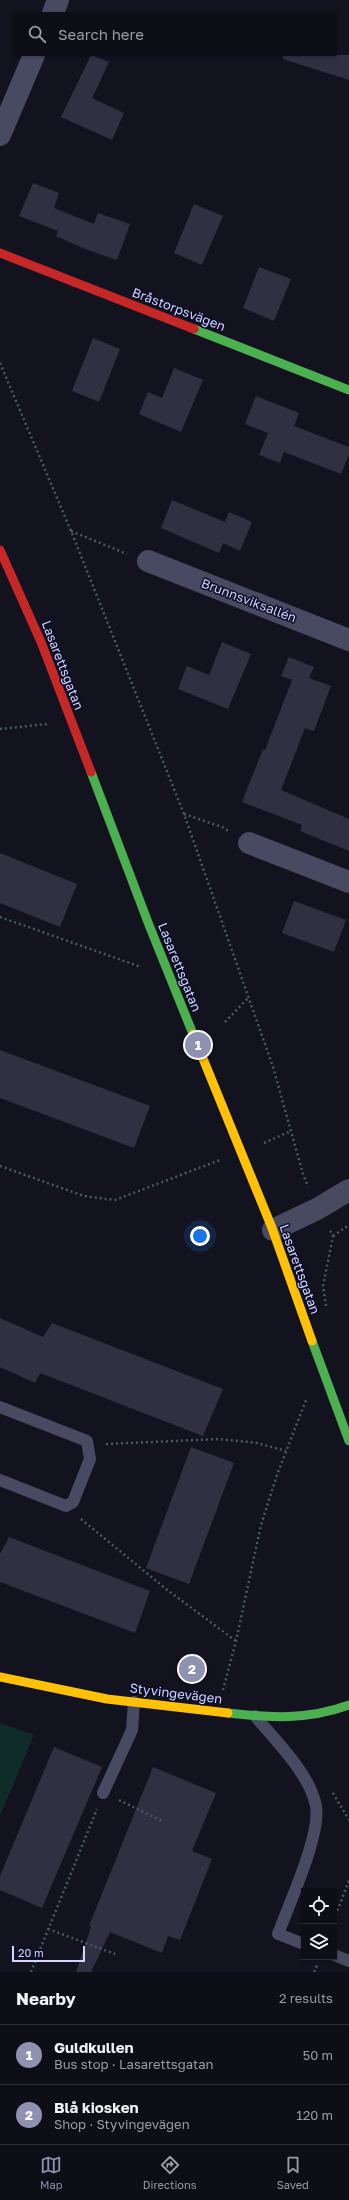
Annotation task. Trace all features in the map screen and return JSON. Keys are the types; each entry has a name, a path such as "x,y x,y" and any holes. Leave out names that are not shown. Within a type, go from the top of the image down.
{"street":[{"path":"52,12 58,0"},
{"path":"0,135 34,56"},
{"name":"Bråstorpsvägen","path":"0,253 349,390"},
{"name":"Lasarettsgatan","path":"0,550 23,600 71,721 150,929 273,1230 320,1366 349,1441"},
{"name":"Brunnsviksallén","path":"148,561 349,640"},
{"path":"249,844 349,882"},
{"path":"273,1230 317,1209 349,1190"},
{"name":"Styvingevägen","path":"0,1677 36,1686 134,1702 255,1716 299,1717 331,1712 349,1706"}],"lane":[{"path":"0,1407 87,1442 90,1460 73,1502 66,1506 0,1480"},
{"path":"103,1793 132,1730 134,1702"},
{"path":"255,1716 297,1768 311,1790 316,1806 314,1835 278,1934 301,1943"},
{"path":"337,1956 349,1961"}],"path":[{"path":"0,363 71,531 184,814 273,1067 302,1174 317,1209 333,1236 323,1286 328,1311"},
{"path":"71,531 148,561"},
{"path":"0,729 71,721"},
{"path":"184,814 222,827 249,844"},
{"path":"0,917 141,967 144,973"},
{"path":"225,1022 248,998"},
{"path":"0,1166 84,1196 115,1200 242,1152 291,1131"},
{"path":"333,1236 349,1225"},
{"path":"218,1712 236,1641 262,1525 286,1452 320,1366"},
{"path":"88,1446 119,1443 218,1439 257,1443 286,1452"},
{"path":"66,1506 166,1589 236,1641"},
{"path":"31,1972 103,1793 164,1822"},
{"path":"337,1912 349,1880"},
{"path":"48,1928 115,1954"}],"green space":[{"path":"0,1723 34,1735 0,1816"}],"building":[{"path":"349,55 349,80 283,59 283,56"},
{"path":"91,56 109,62 92,98 124,113 112,140 61,117"},
{"path":"33,183 59,193 54,208 94,224 98,213 130,224 117,260 85,249 56,236 58,231 19,216"},
{"path":"194,204 223,216 202,265 174,253"},
{"path":"259,267 291,279 274,321 243,308"},
{"path":"93,338 120,349 99,402 72,391"},
{"path":"174,368 203,380 181,432 139,414 148,392 162,398"},
{"path":"256,396 299,413 294,426 349,447 349,454 341,474 284,452 280,463 259,455 268,433 245,424"},
{"path":"172,500 225,522 229,512 252,522 240,551 223,543 219,553 161,528"},
{"path":"222,642 251,654 228,709 178,689 187,666 209,675"},
{"path":"289,657 314,667 309,678 331,686 314,731 305,728 281,790 349,819 349,851 300,831 302,825 242,802 263,749 265,750 292,680 281,676"},
{"path":"0,853 77,884 60,927 0,903"},
{"path":"294,901 346,920 334,952 282,933"},
{"path":"0,1050 150,1106 134,1148 0,1098"},
{"path":"0,1318 43,1337 52,1323 223,1389 203,1436 40,1373 35,1383 0,1367"},
{"path":"191,1447 234,1463 189,1584 146,1568"},
{"path":"9,1537 150,1591 135,1633 0,1582 0,1554"},
{"path":"54,1747 102,1767 42,1908 0,1890 0,1876"},
{"path":"153,1767 216,1793 192,1851 212,1859 180,1940 168,1936 162,1953 110,1932 91,1972 76,1972 91,1927 89,1926"}],"traffic: fast":[{"path":"194,329 349,390"},
{"path":"91,772 149,925 193,1034"},
{"path":"312,1341 349,1441"},
{"path":"228,1713 274,1717 319,1713 349,1705"}],"traffic: slow":[{"path":"193,1034 272,1228 312,1341"},
{"path":"0,1677 107,1699 228,1713"}],"traffic: jam":[{"path":"0,253 194,329"},
{"path":"0,550 41,642 91,772"}],"place":[{"name":"Guldkullen","path":"198,1045"},
{"name":"Blå kiosken","path":"192,1669"}]}
